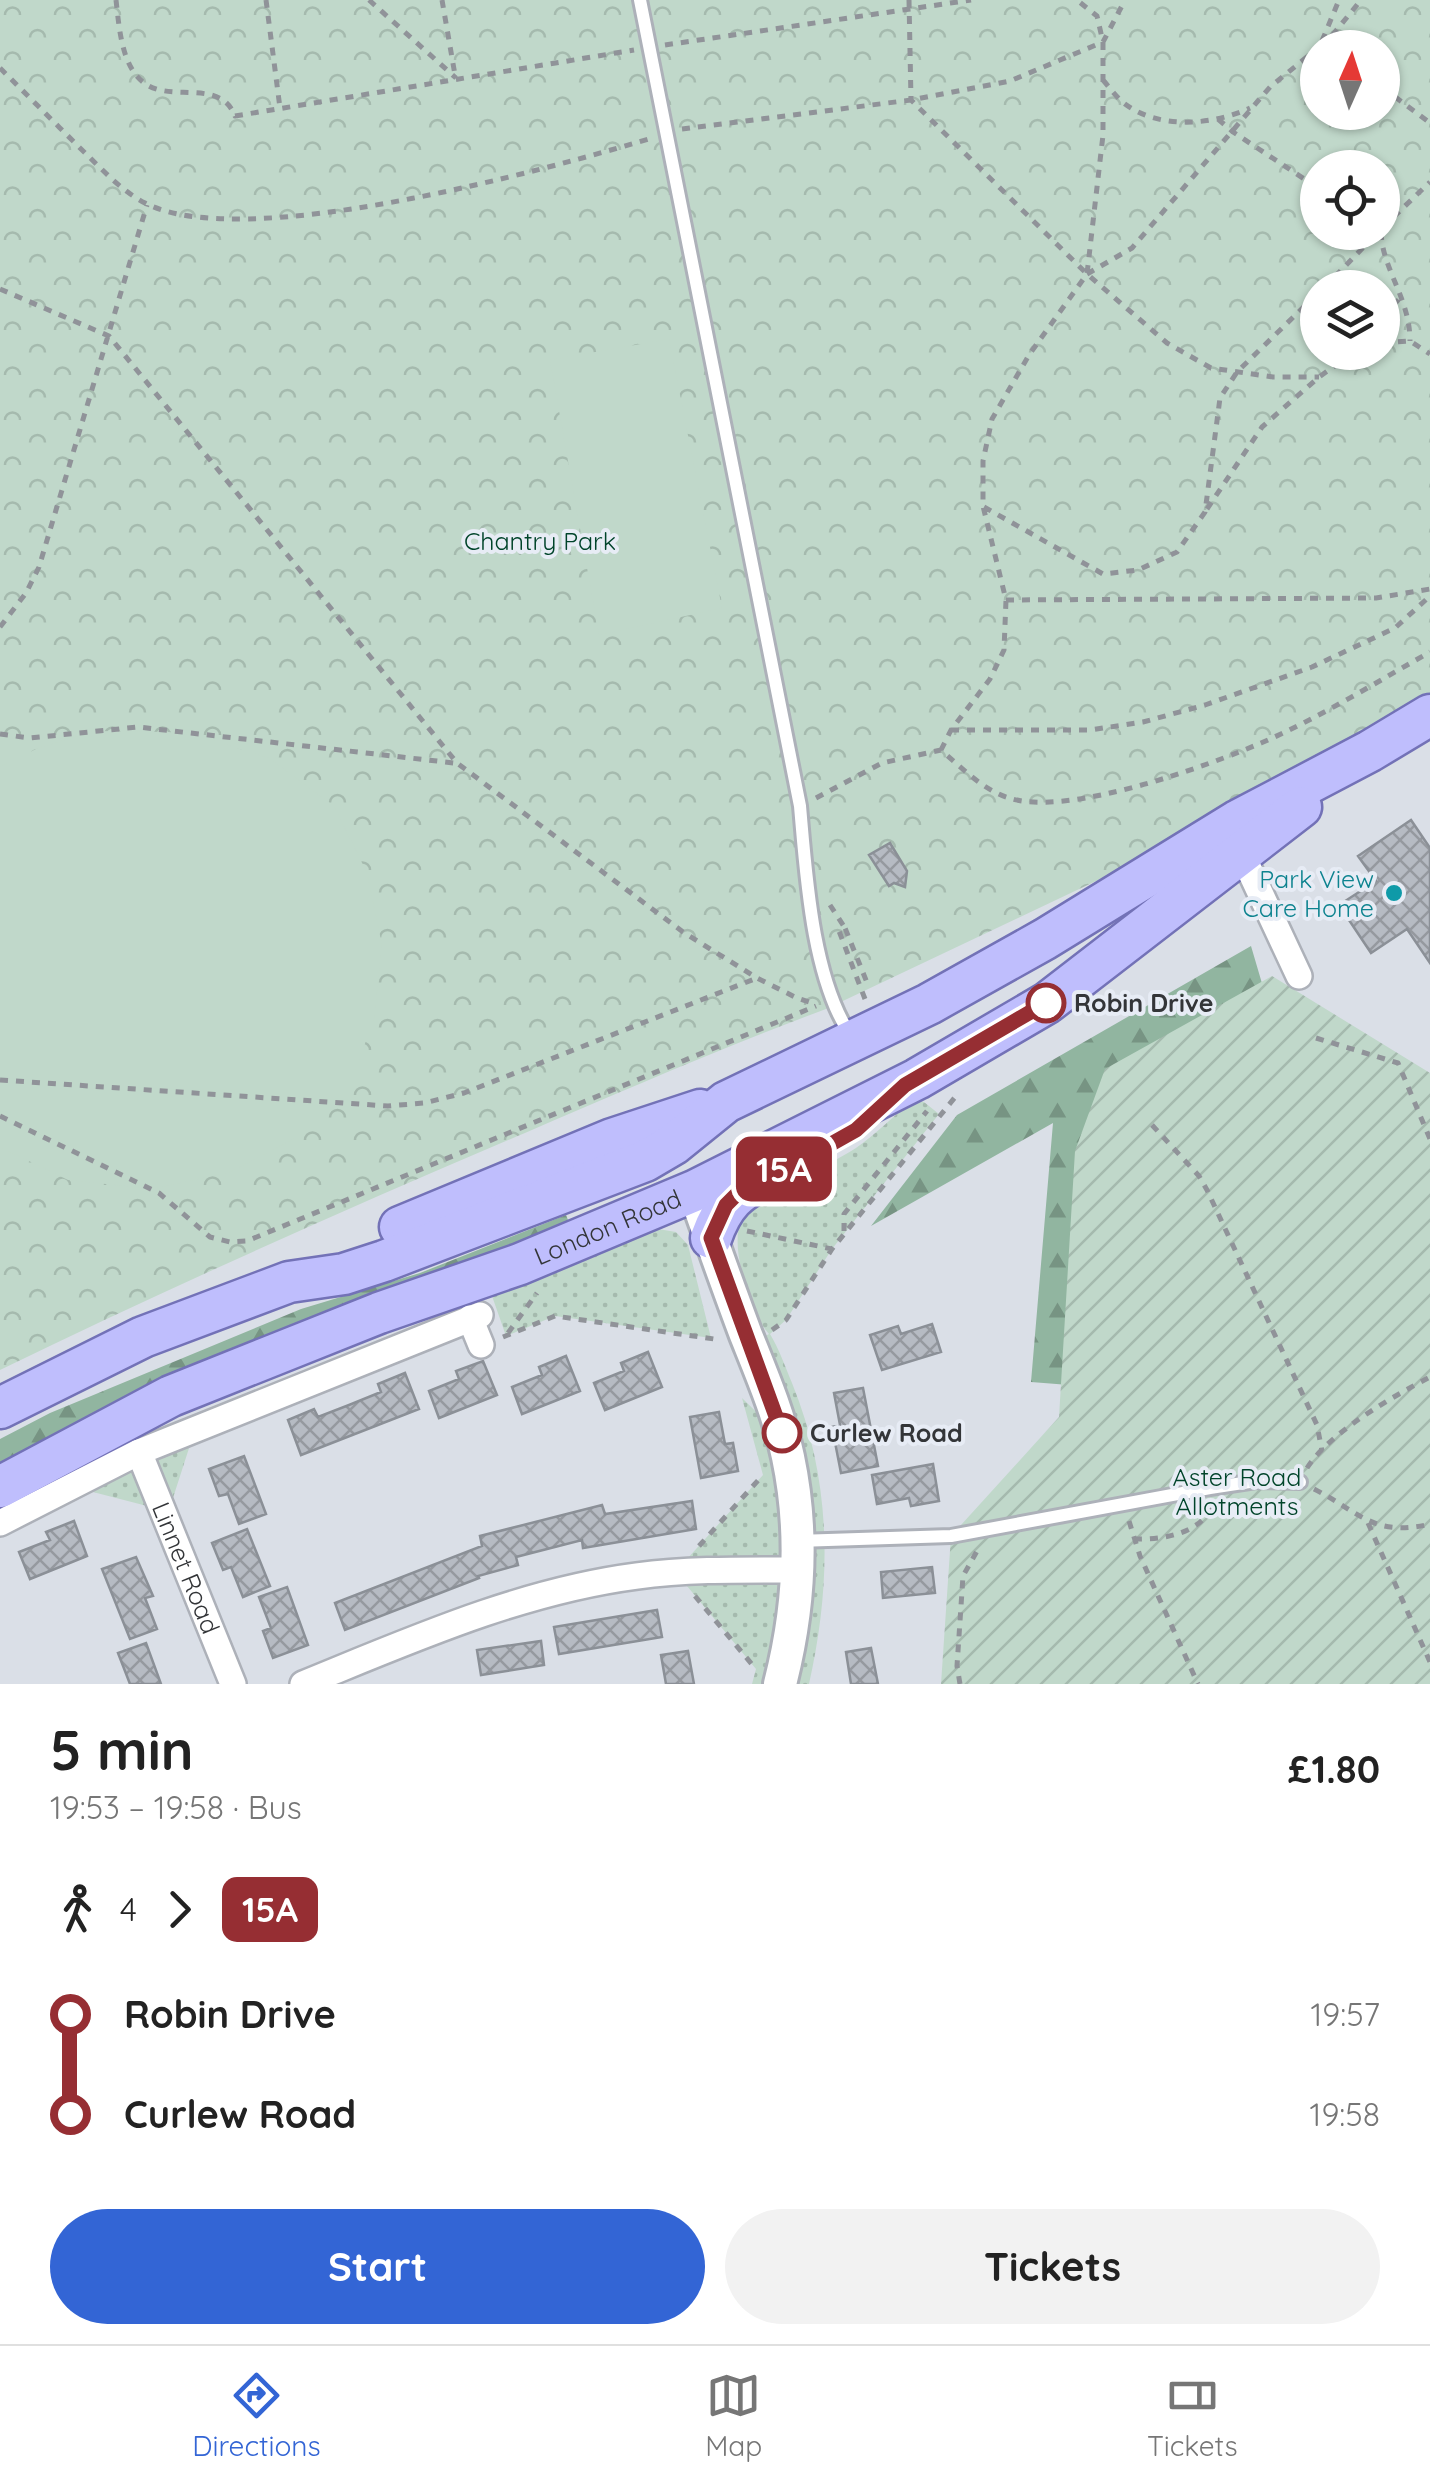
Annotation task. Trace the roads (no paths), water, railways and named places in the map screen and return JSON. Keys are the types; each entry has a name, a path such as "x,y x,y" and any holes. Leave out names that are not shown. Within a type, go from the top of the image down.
{"main road":[{"name":"London Road","path":"0,1408 143,1337 290,1282 344,1274 384,1262 646,1161 726,1102 855,1042 1014,957 1237,820 1430,716"},
{"name":"London Road","path":"0,1487 171,1396 380,1313 520,1264 914,1094 1046,1003 1370,751"},
{"path":"711,1238 726,1205 744,1187 792,1166 914,1094"},
{"path":"290,1282 336,1254 522,1175 626,1134 726,1102"},
{"path":"674,1144 694,1191"}],"street":[{"path":"1242,854 1300,976"},
{"path":"694,1191 711,1238 759,1333 794,1494 797,1555 793,1620 768,1676"},
{"path":"0,1523 138,1452 475,1317 482,1345"},
{"name":"Linnet Road","path":"138,1452 232,1684"},
{"path":"304,1684 444,1628 538,1597 602,1582 797,1555"}],"lane":[{"path":"640,0 800,806 809,903 826,973 855,1042"},
{"path":"797,1555 950,1536 1256,1481 1300,1482"}],"place":[{"name":"Park View Care Home","path":"1394,893"},
{"name":"Robin Drive","path":"1046,1003"},
{"name":"Curlew Road","path":"782,1433"}],"park label":[{"name":"Chantry Park","path":"540,541"},
{"name":"Aster Road Allotments","path":"1237,1492"}]}
